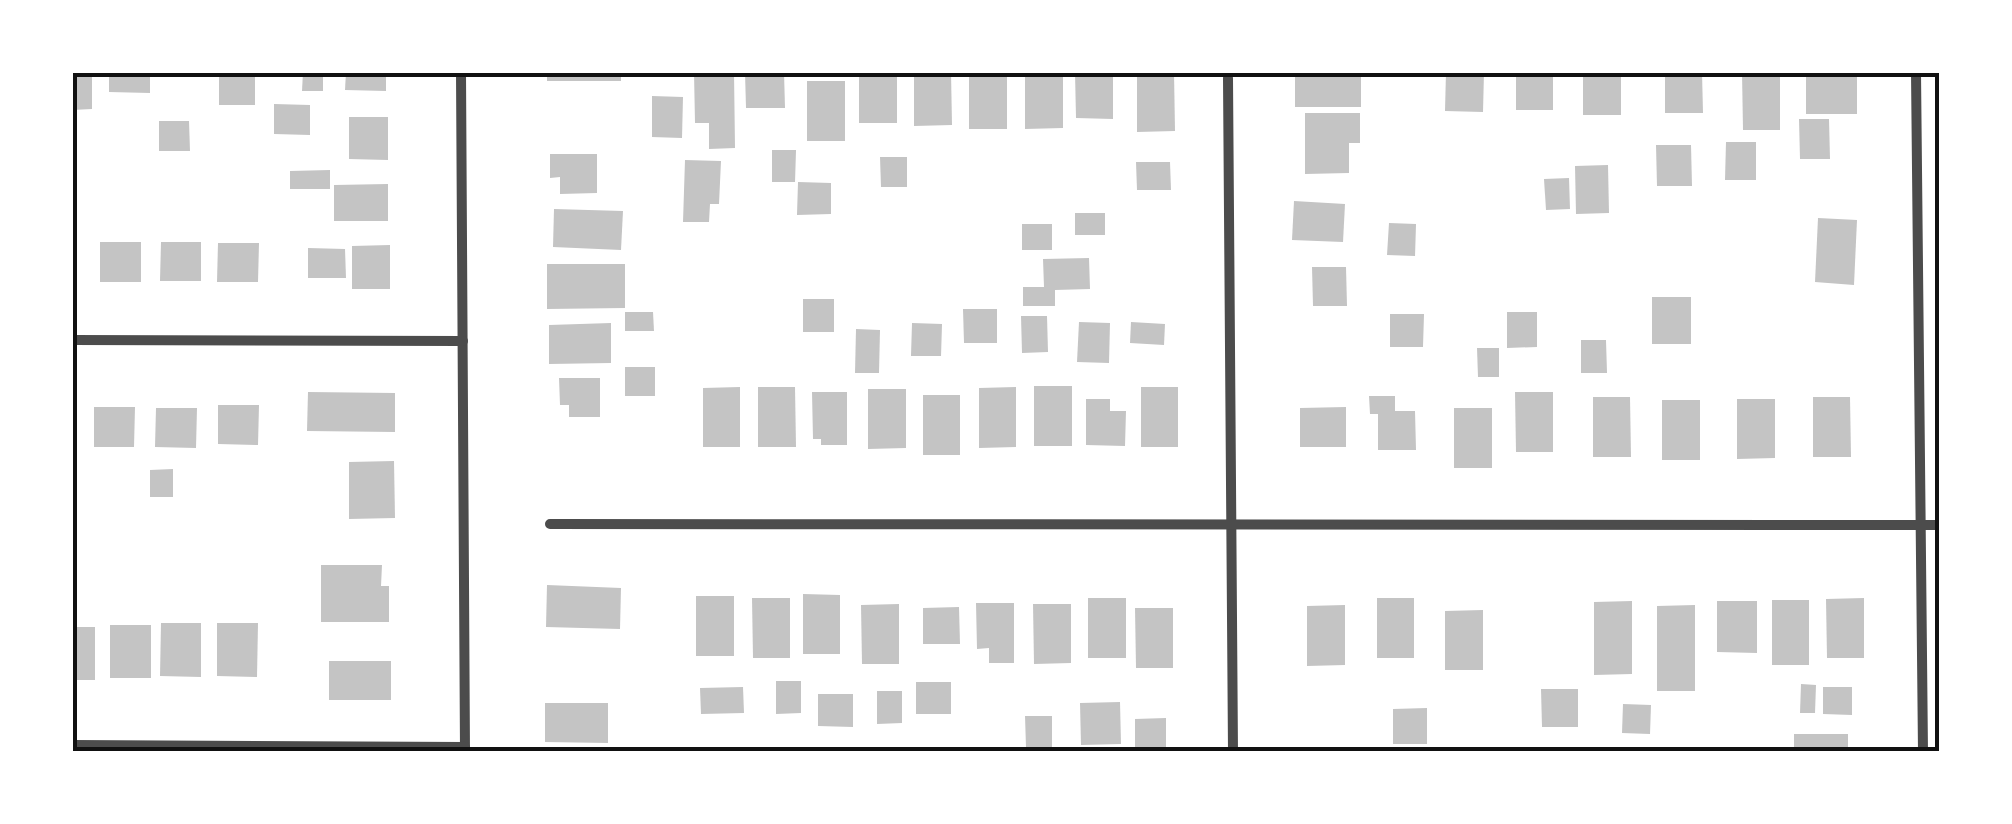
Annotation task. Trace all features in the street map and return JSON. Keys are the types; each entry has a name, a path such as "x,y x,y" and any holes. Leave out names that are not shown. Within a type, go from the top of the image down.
{"street":[{"path":"72,745 465,749 461,72"},
{"path":"1916,72 1923,752"},
{"path":"1228,78 1233,752"},
{"path":"72,340 462,341"},
{"path":"550,524 1940,525"}],"building":[{"path":"109,72 150,72 150,93 109,92"},
{"path":"219,72 255,72 255,105 219,105"},
{"path":"303,72 323,72 323,91 302,91"},
{"path":"346,72 386,72 386,91 345,90"},
{"path":"547,72 621,72 621,81 547,81"},
{"path":"694,72 734,72 735,148 709,149 709,123 695,123"},
{"path":"745,72 784,72 785,108 746,108"},
{"path":"859,72 897,72 897,123 859,123"},
{"path":"914,72 951,72 952,125 914,126"},
{"path":"969,72 1007,72 1007,129 969,129"},
{"path":"1025,72 1063,72 1063,128 1025,129"},
{"path":"1075,72 1113,72 1113,119 1076,118"},
{"path":"1137,72 1174,72 1175,131 1137,132"},
{"path":"1295,72 1361,72 1361,107 1295,107"},
{"path":"1446,72 1484,72 1483,112 1445,111"},
{"path":"1516,72 1553,72 1553,110 1516,110"},
{"path":"1583,72 1621,72 1621,115 1583,115"},
{"path":"1665,72 1702,72 1703,113 1665,113"},
{"path":"1742,72 1780,72 1780,130 1743,130"},
{"path":"1806,72 1857,72 1857,114 1806,114"},
{"path":"72,76 92,76 92,109 72,110"},
{"path":"807,81 845,81 845,141 807,141"},
{"path":"652,96 683,97 682,138 652,137"},
{"path":"274,104 310,105 310,135 274,134"},
{"path":"1305,113 1360,113 1360,143 1349,143 1349,173 1305,174"},
{"path":"349,117 388,117 388,160 349,159"},
{"path":"1799,119 1829,119 1830,159 1800,159"},
{"path":"159,121 189,121 190,151 159,151"},
{"path":"1726,142 1756,142 1756,180 1725,180"},
{"path":"1656,145 1691,145 1692,186 1657,186"},
{"path":"772,150 796,150 795,182 772,182"},
{"path":"550,154 597,154 597,193 560,194 560,177 550,178"},
{"path":"880,157 907,157 907,187 881,187"},
{"path":"685,160 721,161 719,204 710,204 709,222 683,222"},
{"path":"1136,162 1170,162 1171,190 1137,190"},
{"path":"1608,165 1609,213 1576,214 1575,166"},
{"path":"330,170 330,189 290,189 290,171"},
{"path":"1569,178 1570,209 1546,210 1544,179"},
{"path":"798,182 831,183 831,214 797,215"},
{"path":"388,184 388,221 334,221 334,185"},
{"path":"1294,201 1345,204 1343,242 1292,240"},
{"path":"554,209 623,211 621,250 553,247"},
{"path":"1075,213 1105,213 1105,235 1075,235"},
{"path":"1818,218 1857,220 1854,285 1815,282"},
{"path":"1389,223 1416,224 1415,256 1387,255"},
{"path":"1022,224 1052,224 1052,250 1022,250"},
{"path":"100,242 141,242 141,282 100,282"},
{"path":"161,242 201,242 201,281 160,281"},
{"path":"218,243 259,243 258,282 217,282"},
{"path":"390,245 390,289 352,289 352,246"},
{"path":"308,248 345,249 346,278 308,278"},
{"path":"1089,258 1090,289 1055,290 1055,306 1023,306 1023,287 1044,287 1043,259"},
{"path":"547,264 625,264 625,308 547,309"},
{"path":"1312,267 1346,267 1347,306 1313,306"},
{"path":"1652,297 1691,297 1691,344 1652,344"},
{"path":"803,299 834,299 834,332 803,332"},
{"path":"963,309 997,309 997,343 964,343"},
{"path":"625,312 653,312 654,331 625,331"},
{"path":"1507,312 1537,312 1537,347 1507,348"},
{"path":"1390,314 1424,314 1423,347 1390,347"},
{"path":"1021,316 1047,316 1048,352 1022,353"},
{"path":"1079,322 1110,323 1109,363 1077,362"},
{"path":"1131,322 1165,324 1164,345 1130,343"},
{"path":"611,323 611,363 549,364 549,325"},
{"path":"912,323 942,324 941,356 911,356"},
{"path":"856,329 880,330 879,373 855,373"},
{"path":"1581,340 1606,340 1607,373 1581,373"},
{"path":"1477,348 1499,348 1499,377 1478,377"},
{"path":"625,367 655,367 655,396 625,396"},
{"path":"559,378 600,378 600,417 569,417 569,405 560,405"},
{"path":"1034,386 1072,386 1072,446 1034,446"},
{"path":"740,387 740,447 703,447 703,388"},
{"path":"758,387 795,387 796,447 758,447"},
{"path":"1016,387 1016,447 979,448 979,388"},
{"path":"1141,387 1178,387 1178,447 1141,447"},
{"path":"868,389 906,389 906,448 868,449"},
{"path":"308,392 395,393 395,432 307,431"},
{"path":"812,392 847,392 847,445 821,445 821,439 813,439"},
{"path":"1515,392 1553,392 1553,452 1516,452"},
{"path":"923,395 960,395 960,455 923,455"},
{"path":"1369,396 1395,396 1395,411 1415,411 1416,450 1378,450 1378,414 1370,414"},
{"path":"1593,397 1630,397 1631,457 1593,457"},
{"path":"1813,397 1850,397 1851,457 1813,457"},
{"path":"1086,399 1110,399 1110,411 1126,411 1125,446 1086,445"},
{"path":"1737,399 1775,399 1775,458 1737,459"},
{"path":"1662,400 1700,400 1700,460 1662,460"},
{"path":"218,405 259,405 258,445 218,444"},
{"path":"94,407 135,407 134,447 94,447"},
{"path":"1346,407 1346,447 1300,447 1300,408"},
{"path":"156,408 197,408 196,448 155,447"},
{"path":"1454,408 1492,408 1492,468 1454,468"},
{"path":"394,461 395,518 349,519 349,462"},
{"path":"173,469 173,497 150,497 150,470"},
{"path":"321,565 382,565 381,586 389,586 389,622 321,622"},
{"path":"547,585 621,588 620,629 546,627"},
{"path":"803,594 840,595 840,654 803,654"},
{"path":"696,596 734,596 734,656 696,656"},
{"path":"752,598 790,598 790,658 753,658"},
{"path":"1088,598 1126,598 1126,658 1088,658"},
{"path":"1377,598 1414,598 1414,658 1377,658"},
{"path":"1864,598 1864,658 1827,658 1826,599"},
{"path":"1772,600 1809,600 1809,665 1772,665"},
{"path":"1632,601 1632,674 1594,675 1594,602"},
{"path":"1717,601 1757,601 1757,653 1717,652"},
{"path":"976,603 1014,603 1014,663 989,663 989,648 977,649"},
{"path":"899,604 899,664 862,664 861,605"},
{"path":"1033,604 1071,604 1071,663 1034,664"},
{"path":"1345,605 1345,665 1307,666 1307,606"},
{"path":"1695,605 1695,691 1657,691 1657,606"},
{"path":"959,607 960,644 923,644 923,608"},
{"path":"1135,608 1173,608 1173,668 1136,668"},
{"path":"1483,610 1483,670 1445,670 1445,611"},
{"path":"161,623 201,623 201,677 160,676"},
{"path":"217,623 258,623 257,677 217,676"},
{"path":"110,625 151,625 151,678 110,678"},
{"path":"72,627 95,627 95,680 72,680"},
{"path":"329,661 391,661 391,700 329,700"},
{"path":"776,681 801,681 801,713 776,714"},
{"path":"916,682 951,682 951,714 916,714"},
{"path":"1801,684 1816,685 1815,713 1800,713"},
{"path":"743,687 744,713 701,714 700,688"},
{"path":"1823,687 1852,687 1852,715 1823,714"},
{"path":"1541,689 1578,689 1578,727 1542,727"},
{"path":"877,691 902,691 902,723 877,724"},
{"path":"818,694 853,694 853,727 818,726"},
{"path":"1120,702 1121,744 1081,745 1080,703"},
{"path":"545,703 608,703 608,743 545,742"},
{"path":"1623,704 1651,705 1650,734 1622,733"},
{"path":"1427,708 1427,744 1393,744 1393,709"},
{"path":"1025,716 1052,716 1052,747 1026,748"},
{"path":"1166,718 1166,747 1135,747 1135,719"},
{"path":"1794,734 1848,734 1848,752 1794,752"}]}
